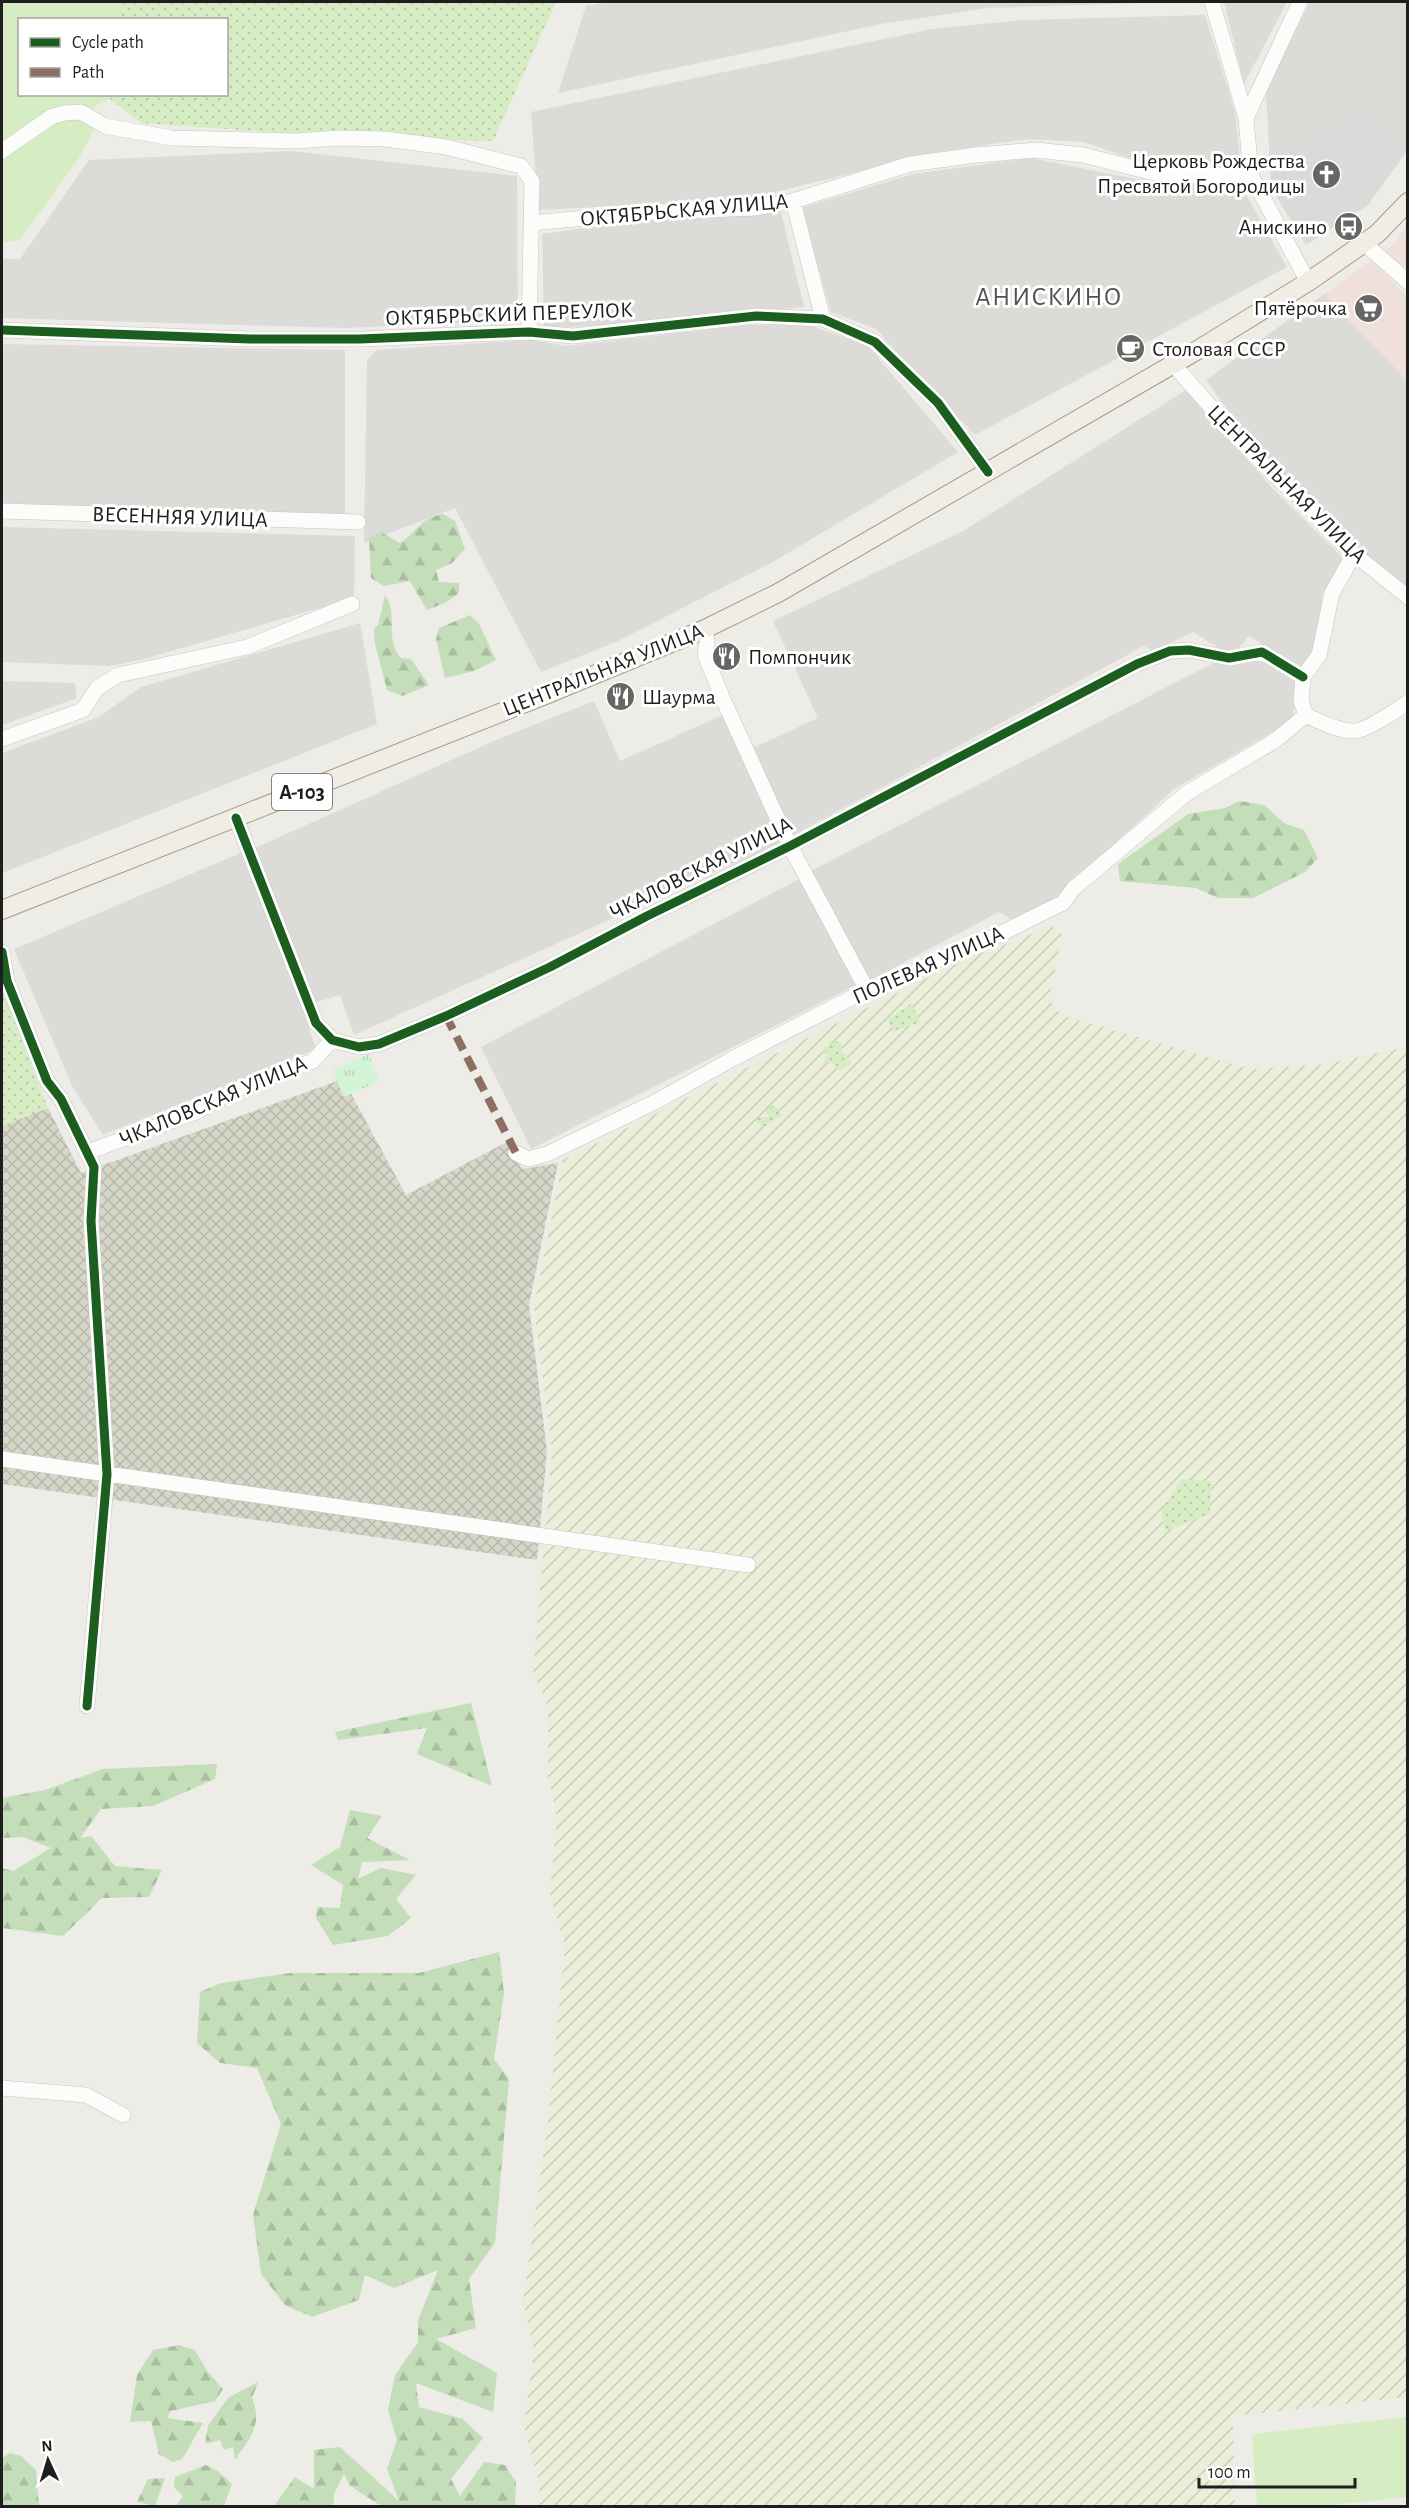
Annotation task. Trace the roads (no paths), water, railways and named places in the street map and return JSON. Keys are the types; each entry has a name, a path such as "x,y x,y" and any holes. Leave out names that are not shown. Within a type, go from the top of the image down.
{"main road":[{"name":"ЦЕНТРАЛЬНАЯ УЛИЦА","path":"2,910 705,629 804,579 1173,364 1308,282 1377,234 1407,202"}],"street":[{"path":"1212,2 1246,118 1251,175 1308,282"},
{"path":"1246,118 1300,2"},
{"path":"2,151 51,117 64,113 81,112 105,126 172,138 296,141 368,138 446,147 521,166 532,181 529,332"},
{"name":"ОКТЯБРЬСКАЯ УЛИЦА","path":"531,223 652,212 756,208 793,201 910,164 1036,150 1083,154 1162,175 1251,175"},
{"path":"793,201 823,319"},
{"path":"1364,243 1407,282"},
{"name":"ОКТЯБРЬСКИЙ ПЕРЕУЛОК","path":"2,330 249,339 360,339 529,332 573,336 756,316 823,319 875,342 938,403 988,472"},
{"name":"ЦЕНТРАЛЬНАЯ УЛИЦА","path":"1173,364 1278,480 1304,500 1328,529 1354,554 1407,597"},
{"name":"ВЕСЕННЯЯ УЛИЦА","path":"2,511 358,522"},
{"path":"1354,554 1332,593 1319,654 1304,677 1301,701 1306,715 1322,723 1354,732 1371,725 1407,702"},
{"path":"2,738 83,710 97,688 118,675 247,647 352,604"},
{"path":"705,629 707,642 705,655 790,846 867,990"},
{"name":"ЧКАЛОВСКАЯ УЛИЦА","path":"236,818 316,1023 332,1040 359,1047 379,1044 446,1016 550,967 646,916 790,846 1137,664 1170,651 1189,650 1229,658 1262,652 1304,677"},
{"name":"ПОЛЕВАЯ УЛИЦА","path":"516,1153 528,1159 547,1154 657,1101 734,1058 867,990 901,979 975,941 994,937 1063,903 1073,889 1187,793 1276,740 1306,715"},
{"path":"2,952 7,981 47,1081 61,1099 94,1167 91,1221 107,1474 87,1706"},
{"name":"ЧКАЛОВСКАЯ УЛИЦА","path":"88,1152 196,1112 234,1091 313,1061 332,1040"},
{"path":"2,1459 748,1565"},
{"path":"2,2088 86,2095 123,2115"}],"place":[{"name":"Церковь Рождества Пресвятой Богородицы","path":"1326,174"},
{"name":"Анискино","path":"1348,227"},
{"name":"Пятёрочка","path":"1368,308"},
{"name":"Столовая СССР","path":"1131,349"},
{"name":"Помпончик","path":"727,657"},
{"name":"Шаурма","path":"621,697"}],"district":[{"name":"АНИСКИНО","path":"1049,297"}]}
